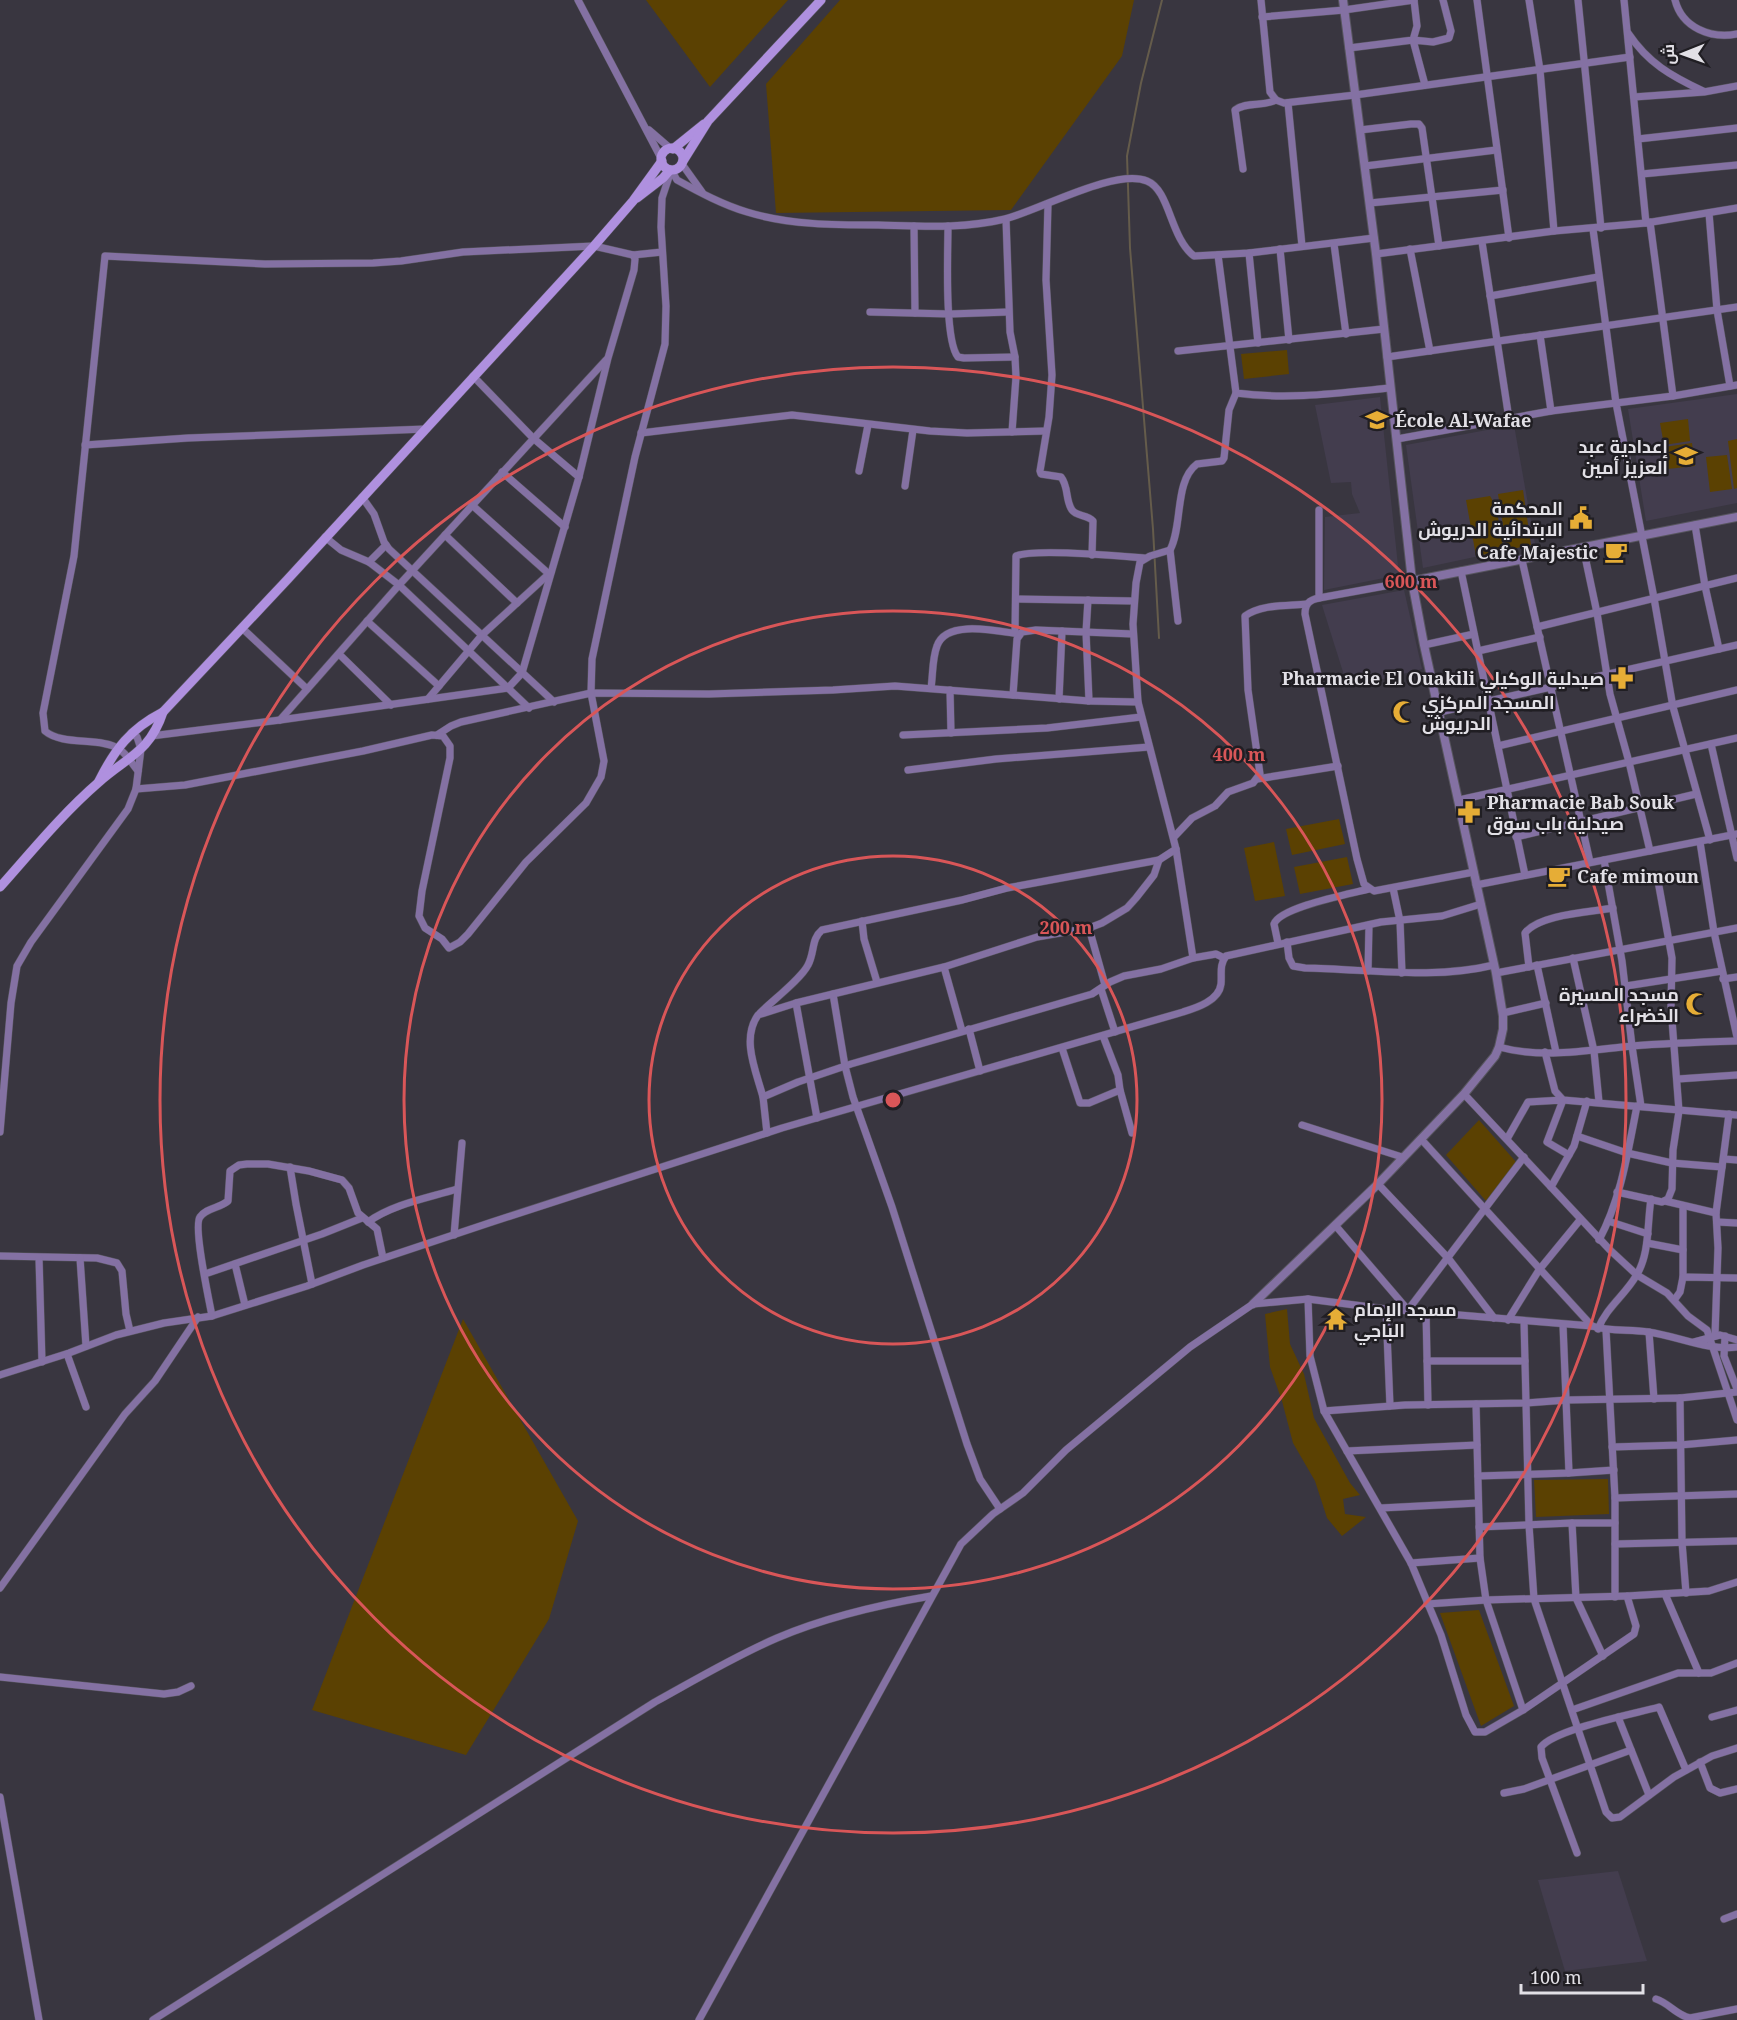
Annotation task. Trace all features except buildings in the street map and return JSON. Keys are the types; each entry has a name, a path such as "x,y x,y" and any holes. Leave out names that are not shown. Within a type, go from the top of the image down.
{"main road":[{"path":"99,781 118,748 131,733 163,712 594,246 633,201 662,160 665,151 672,149 708,121 821,0"},
{"path":"633,201 671,170 675,170 708,121"},
{"path":"672,149 681,153 682,162"},
{"path":"662,160 665,167 671,170"},
{"path":"0,886 99,781 130,760 141,749 151,736 163,712"}],"street":[{"path":"578,0 662,160"},
{"path":"1261,0 1270,92 1276,100"},
{"path":"699,2020 961,1544 1000,1509 1023,1494 1066,1450 1190,1347 1253,1304 1378,1184 1464,1094 1499,1047 1503,1029 1503,1013 1495,969 1412,581 1370,203 1343,0"},
{"path":"1262,17 1344,10 1414,0 1417,26 1413,40 1425,86"},
{"path":"1349,48 1413,40 1433,42 1449,38 1451,32 1443,0"},
{"path":"1477,0 1509,238"},
{"path":"1529,0 1540,70 1554,231"},
{"path":"1578,0 1601,228"},
{"path":"1624,0 1642,174 1673,396"},
{"path":"1675,0 1684,19 1697,28 1718,36 1737,34"},
{"path":"1626,31 1646,57 1671,76 1704,92"},
{"path":"1243,169 1235,110 1243,105 1267,104 1276,100 1288,103 1355,95 1630,57"},
{"path":"1634,97 1704,92 1737,86"},
{"path":"1288,103 1302,246"},
{"path":"1360,130 1419,124 1422,128 1439,246"},
{"path":"647,128 672,149"},
{"path":"1638,139 1737,128"},
{"path":"1365,166 1496,150"},
{"path":"682,162 702,192"},
{"path":"1642,174 1737,165"},
{"path":"671,170 677,180 747,212 777,219 817,224 914,226 979,224 1006,219 1101,184 1135,178 1152,183 1158,190 1166,204 1180,243 1194,256 1249,253 1374,238"},
{"path":"135,789 203,782 437,735 443,736 448,741 450,758 422,891 419,916 424,928 442,939 449,948 468,934 525,862 579,811 593,794 602,777 604,761 591,693 592,659 641,433 665,344 662,198 671,170"},
{"path":"1370,203 1503,189"},
{"path":"1048,204 1046,280 1052,375 1040,471 1041,474 1061,477 1066,484 1070,508 1075,513 1090,517 1093,521 1092,555"},
{"path":"1376,254 1554,231 1601,228 1737,208"},
{"path":"1397,439 1551,411 1673,396 1733,385 1718,310 1709,213"},
{"path":"1006,219 1008,312 1016,357 1016,396 1012,432"},
{"path":"914,226 915,313"},
{"path":"948,226 952,345 958,357 1016,357"},
{"path":"1593,229 1604,326 1616,403 1673,706 1710,840"},
{"path":"1482,242 1509,419"},
{"path":"1334,244 1346,334"},
{"path":"138,771 118,748 90,741 55,737 45,731 43,725 43,713 74,556 105,256 265,264 373,263 463,252 594,246 633,255 662,252"},
{"path":"1280,249 1289,340"},
{"path":"1410,249 1430,351"},
{"path":"1249,253 1258,344"},
{"path":"151,736 508,688 522,673 565,527 608,358 634,270 633,255"},
{"path":"1178,621 1170,550 1176,537 1182,495 1188,473 1197,464 1222,461 1224,458 1229,410 1236,393 1218,255"},
{"path":"1490,296 1598,277"},
{"path":"1387,357 1737,307"},
{"path":"870,312 950,314 1008,312"},
{"path":"1178,351 1384,329"},
{"path":"1540,335 1551,411"},
{"path":"280,720 399,585 608,358"},
{"path":"473,376 533,438 579,477"},
{"path":"1236,393 1292,396 1390,388"},
{"path":"641,433 792,416 913,430 967,433 1046,431"},
{"path":"859,471 868,425"},
{"path":"85,445 188,438 426,429"},
{"path":"905,486 913,430"},
{"path":"502,472 565,527"},
{"path":"362,497 374,514 386,545 554,702"},
{"path":"472,505 551,572"},
{"path":"1318,598 1319,510"},
{"path":"1257,779 1260,769 1248,690 1245,616 1256,610 1270,607 1307,604 1318,598 1737,517"},
{"path":"1695,525 1719,650"},
{"path":"445,535 517,603"},
{"path":"325,537 341,550 369,562 399,585 529,708"},
{"path":"369,562 386,545"},
{"path":"1583,547 1597,612 1606,674 1650,851"},
{"path":"1013,695 1017,639 1016,556 1027,554 1092,555 1144,558 1170,550"},
{"path":"1144,558 1139,568 1134,601 1133,634 1138,702 1174,837 1193,958"},
{"path":"1522,560 1590,862"},
{"path":"1461,571 1525,875"},
{"path":"428,699 482,635 551,572"},
{"path":"1538,627 1737,578"},
{"path":"1016,599 1134,601"},
{"path":"1088,600 1086,632 1089,701"},
{"path":"1307,604 1305,614 1360,875 1364,884 1374,891 1474,872"},
{"path":"367,621 439,686"},
{"path":"242,628 308,689"},
{"path":"931,688 937,644 945,634 951,631 973,629 1017,633 1036,630 1133,634"},
{"path":"1059,699 1062,631"},
{"path":"1424,645 1474,634"},
{"path":"1478,651 1540,637"},
{"path":"1440,712 1737,645"},
{"path":"339,654 391,705"},
{"path":"437,735 461,722 591,693 709,694 895,686 1089,701 1138,702"},
{"path":"950,690 951,733"},
{"path":"1498,746 1737,690"},
{"path":"903,735 1047,728 1141,717"},
{"path":"0,1132 11,1003 17,966 44,923 123,817 135,789 141,749 137,737 131,733"},
{"path":"1459,800 1737,738"},
{"path":"1711,744 1735,835 1737,858"},
{"path":"908,770 1005,758 1149,747"},
{"path":"1174,837 1192,818 1215,806 1228,792 1257,779 1338,766"},
{"path":"1516,837 1696,794"},
{"path":"1476,885 1735,835"},
{"path":"1499,1047 1516,1051 1594,1051 1632,1046 1737,1039 1733,1010 1714,932 1700,842"},
{"path":"767,1133 763,1097 752,1060 753,1022 802,974 808,964 815,936 819,932 829,927 962,900 1007,888 1160,860 1176,849"},
{"path":"758,1015 877,982 944,967 1038,937 1089,928 1115,917 1127,908 1154,875 1160,860"},
{"path":"1599,1240 1617,1192 1639,1106 1626,986 1604,860"},
{"path":"1658,881 1670,940 1673,1043 1678,1079 1679,1111 1672,1163 1673,1181 1670,1195 1665,1201"},
{"path":"1394,888 1400,921 1402,973"},
{"path":"1278,944 1275,924 1280,915 1369,889"},
{"path":"763,1097 845,1066 1092,994 1124,976 1161,969 1193,958 1216,954 1224,958 1243,950 1369,925 1442,916 1481,904"},
{"path":"1529,967 1525,933 1534,924 1559,917 1613,908"},
{"path":"862,921 864,939 877,982"},
{"path":"1368,971 1369,925"},
{"path":"1089,928 1115,1032"},
{"path":"1287,942 1289,958 1293,966 1402,973 1451,972 1529,967 1737,928"},
{"path":"0,1375 130,1331 212,1316 767,1133 1183,1012 1197,1007 1213,997 1219,990 1224,958"},
{"path":"1573,958 1594,1051 1599,1102"},
{"path":"1537,965 1556,1052"},
{"path":"944,967 980,1071"},
{"path":"1626,986 1722,971"},
{"path":"1724,980 1737,977"},
{"path":"833,994 845,1066 856,1106 892,1207 967,1444 980,1479 1000,1509"},
{"path":"796,1003 817,1118"},
{"path":"1503,1013 1546,1003"},
{"path":"1103,1036 1118,1075 1131,1133"},
{"path":"1062,1048 1080,1103 1089,1103 1120,1090"},
{"path":"1545,1052 1554,1091 1563,1100"},
{"path":"1678,1079 1737,1075"},
{"path":"1464,1094 1599,1240 1637,1275 1675,1299 1688,1316 1713,1336"},
{"path":"1563,1100 1547,1142 1569,1155"},
{"path":"1506,1139 1528,1102 1587,1101 1737,1115"},
{"path":"1551,1187 1577,1136 1587,1101"},
{"path":"1729,1114 1716,1214 1718,1277 1712,1347 1737,1420"},
{"path":"1302,1125 1402,1157"},
{"path":"1577,1136 1627,1153 1672,1163 1722,1167"},
{"path":"1421,1139 1539,1270 1598,1328"},
{"path":"454,1235 462,1143"},
{"path":"1408,1310 1524,1157"},
{"path":"1724,1159 1737,1160"},
{"path":"212,1316 199,1239 198,1219 207,1211 222,1206 228,1201 230,1171 234,1167 247,1164 290,1167 325,1174 346,1182 358,1213 377,1229 384,1258"},
{"path":"290,1167 312,1284"},
{"path":"1378,1184 1448,1258 1494,1318"},
{"path":"205,1274 414,1201 457,1189"},
{"path":"1617,1192 1716,1214"},
{"path":"1615,1597 1615,1498 1610,1399 1598,1328 1602,1319 1637,1275 1647,1243 1651,1199"},
{"path":"1675,1299 1680,1292 1683,1277 1683,1206"},
{"path":"1508,1320 1539,1270 1580,1220"},
{"path":"1608,1221 1648,1234"},
{"path":"1717,1222 1737,1223"},
{"path":"1335,1226 1408,1310"},
{"path":"1647,1243 1683,1250"},
{"path":"0,1256 106,1259 117,1263 122,1270 130,1331"},
{"path":"39,1258 42,1362"},
{"path":"80,1258 86,1346"},
{"path":"236,1264 245,1305"},
{"path":"1683,1277 1737,1278"},
{"path":"1253,1304 1308,1299 1386,1309 1648,1332 1712,1347 1724,1349 1737,1347"},
{"path":"1308,1299 1310,1356 1324,1411 1411,1563 1441,1635 1466,1716 1475,1732 1480,1733 1492,1728 1523,1710 1631,1637 1635,1631 1635,1617 1627,1596"},
{"path":"1386,1309 1390,1406"},
{"path":"1426,1311 1428,1405"},
{"path":"0,1588 125,1414 154,1381 198,1317"},
{"path":"1524,1321 1529,1525 1534,1599 1608,1816 1620,1817 1686,1770 1700,1762 1737,1748"},
{"path":"1563,1325 1569,1473"},
{"path":"1648,1332 1654,1399"},
{"path":"1694,1342 1713,1336 1725,1336 1737,1340"},
{"path":"1324,1411 1390,1406 1654,1399 1729,1394 1737,1391 1726,1361 1725,1336"},
{"path":"67,1354 86,1407"},
{"path":"1427,1361 1526,1361"},
{"path":"1680,1398 1682,1542 1686,1593"},
{"path":"1476,1404 1480,1558 1486,1600 1523,1710"},
{"path":"1612,1448 1737,1440"},
{"path":"1347,1451 1477,1445"},
{"path":"1478,1476 1614,1470"},
{"path":"1615,1498 1737,1494"},
{"path":"1381,1508 1478,1503"},
{"path":"1572,1523 1576,1598 1604,1656"},
{"path":"1479,1527 1615,1523"},
{"path":"1615,1544 1737,1541"},
{"path":"1411,1563 1480,1558"},
{"path":"1427,1604 1686,1593 1714,1590 1737,1582"},
{"path":"1665,1594 1700,1672"},
{"path":"153,2020 648,1706 742,1654 778,1638 843,1615 931,1596"},
{"path":"1572,1710 1678,1673 1711,1673 1737,1663"},
{"path":"0,1677 164,1694 191,1686"},
{"path":"1577,1853 1540,1752 1541,1747 1552,1738 1617,1717 1659,1707 1686,1770"},
{"path":"1712,1717 1737,1710"},
{"path":"1617,1717 1649,1795"},
{"path":"1504,1793 1524,1789 1631,1750"},
{"path":"1700,1762 1710,1788 1720,1793 1737,1789"},
{"path":"0,1797 39,2020"},
{"path":"1724,1919 1737,1914"},
{"path":"1656,1999 1665,2002 1683,2017 1690,2018 1737,2009"}],"shaded area":[{"path":"646,0 788,0 710,87"},
{"path":"840,0 1134,0 1122,56 1011,210 776,213 766,84"},
{"path":"1287,350 1289,374 1244,379 1241,354"},
{"name":"إعدادية عبد العزيز أمين","path":"1737,394 1737,503 1646,521 1628,409"},
{"path":"1380,397 1399,575 1324,590 1325,517 1360,513 1352,494 1351,482 1331,483 1315,405"},
{"path":"1688,419 1690,441 1664,445 1660,423"},
{"path":"1514,425 1535,544 1423,568 1406,445"},
{"path":"1737,439 1737,488 1734,489 1728,441"},
{"path":"1692,443 1695,466 1667,469 1664,447"},
{"path":"1727,455 1732,489 1710,492 1706,457"},
{"path":"1523,490 1531,545 1507,550 1498,494"},
{"path":"1490,496 1496,506 1504,551 1476,556 1466,500"},
{"path":"1404,590 1422,669 1348,688 1322,605"},
{"path":"1339,819 1345,844 1292,855 1286,829"},
{"path":"1274,842 1285,896 1255,901 1244,848"},
{"path":"1347,857 1353,884 1300,894 1294,867"},
{"path":"1479,1120 1516,1162 1486,1201 1446,1155"},
{"path":"1287,1309 1290,1344 1304,1374 1314,1418 1350,1483 1360,1495 1343,1499 1345,1514 1366,1517 1342,1536 1327,1518 1315,1481 1293,1443 1270,1367 1265,1314"},
{"path":"463,1319 578,1521 549,1619 466,1755 312,1710"},
{"path":"1608,1479 1609,1514 1536,1517 1534,1480"},
{"path":"1479,1610 1514,1706 1481,1726 1440,1613"},
{"path":"1618,1871 1647,1961 1565,1971 1538,1880"}],"waterway":[{"path":"1159,638 1153,529 1130,248 1127,156 1141,83 1162,0"}],"place":[{"name":"École Al-Wafae","path":"1377,420"},
{"name":"إعدادية عبد العزيز أمين","path":"1686,456"},
{"name":"المحكمة الابتدائية الدريوش","path":"1581,518"},
{"name":"Cafe Majestic","path":"1616,552"},
{"name":"Pharmacie El Ouakili صيدلية الوكيلي","path":"1622,678"},
{"name":"المسجد المركزي الدريوش","path":"1404,712"},
{"name":"Pharmacie Bab Souk صيدلية باب سوق","path":"1469,812"},
{"name":"Cafe mimoun","path":"1559,876"},
{"name":"مسجد المسيرة الخضراء","path":"1697,1004"},
{"name":"مسجد الإمام الباجي","path":"1336,1319"}]}
